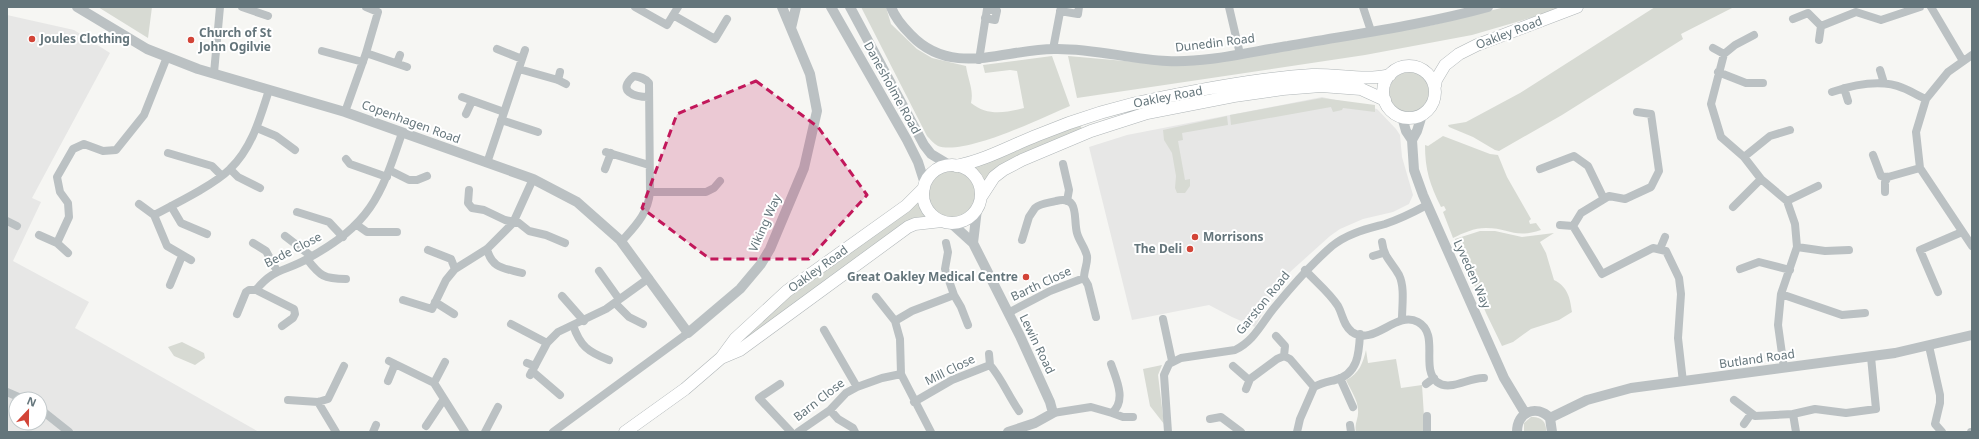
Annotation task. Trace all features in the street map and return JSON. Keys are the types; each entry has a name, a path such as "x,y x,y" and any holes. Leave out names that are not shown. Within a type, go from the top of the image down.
{"main road":[{"name":"Oakley Road","path":"1435,86 1436,80 1445,65 1459,54 1477,45 1576,7"},
{"path":"1418,68 1426,72 1432,78 1435,86 1433,103 1429,110 1416,118 1402,117 1394,113 1385,100 1384,87 1390,75 1403,67 1418,68 1445,65"},
{"name":"Oakley Road","path":"954,166 981,160 1017,143 1081,119 1165,97 1290,76 1339,75 1374,79 1390,75"},
{"name":"Oakley Road","path":"981,197 994,177 1003,170 1022,160 1090,131 1147,112 1241,95 1283,89 1321,86 1361,89 1385,100"},
{"path":"954,166 965,168 977,180 981,197 977,209 966,220 946,222 929,211 924,200 924,186 935,171 954,166"},
{"name":"Oakley Road","path":"625,432 685,389 721,358 735,339 787,291 906,206 924,186"},
{"name":"Oakley Road","path":"721,358 740,350 908,227 915,224 946,222"}],"street":[{"name":"Copenhagen Road","path":"77,7 147,49 198,69 345,112 533,178 577,202 621,242 688,332"},
{"path":"214,73 220,7"},
{"path":"242,7 259,10 268,16"},
{"path":"345,112 366,53 378,12 366,7"},
{"path":"635,7 667,25 678,7"},
{"name":"Viking Way","path":"553,432 688,332 740,289 761,264 770,249 804,168 817,111 810,74 783,7"},
{"path":"791,29 796,7"},
{"name":"Danesholme Road","path":"831,7 907,140 918,162 924,186"},
{"name":"Danesholme Road","path":"850,7 924,145 931,154 954,166"},
{"name":"Dunedin Road","path":"891,7 901,24 924,46 952,57 979,60 1053,49 1167,61 1197,60 1240,54 1441,19 1488,7"},
{"path":"1053,49 1060,9 1078,14 1079,7"},
{"path":"1229,7 1240,54"},
{"path":"1363,7 1371,31"},
{"path":"1821,26 1855,10 1881,20 1920,7"},
{"path":"1931,7 1964,61"},
{"path":"1792,19 1808,13 1821,26"},
{"path":"673,15 715,39 727,19"},
{"path":"979,60 985,18"},
{"path":"1819,40 1821,26"},
{"path":"1754,35 1735,45 1724,54 1718,72 1711,104 1721,137 1744,156 1761,179 1787,201 1794,224 1797,247 1781,294 1778,324 1784,368"},
{"path":"1713,48 1724,54"},
{"path":"487,163 523,55 497,49"},
{"path":"322,51 363,62"},
{"path":"366,53 407,66"},
{"path":"397,63 400,54"},
{"path":"1972,55 1948,72 1926,100 1916,132 1920,168 1972,246"},
{"path":"57,243 69,217 68,203 60,192 57,177 73,149 84,144 103,151 116,150 144,115 167,57"},
{"path":"519,69 559,76 566,84"},
{"path":"1880,70 1884,83"},
{"path":"1718,72 1746,83 1763,83"},
{"path":"1832,92 1844,88 1884,83 1902,87 1926,100"},
{"path":"1844,88 1848,101"},
{"path":"154,215 221,176 230,169 245,149 257,128 269,90"},
{"path":"462,97 538,132"},
{"path":"621,242 641,220 649,202 648,97"},
{"path":"466,114 472,101"},
{"path":"1573,226 1581,213 1610,196 1625,198 1651,187 1659,171 1651,114 1637,112"},
{"name":"Lyveden Way","path":"1412,140 1417,131 1422,115"},
{"name":"Lyveden Way","path":"1402,117 1406,131 1412,140 1414,170 1428,205 1504,378 1525,413"},
{"path":"257,128 276,136 295,150"},
{"path":"1744,156 1770,136 1790,130"},
{"name":"Bede Close","path":"237,314 248,290 256,290 266,277 309,257 343,237 357,225 377,198 388,174 402,133"},
{"path":"168,153 212,166 221,176"},
{"path":"605,169 608,153 649,164"},
{"path":"1540,169 1574,156 1588,166 1604,199"},
{"path":"1873,156 1881,176 1888,177 1920,168"},
{"path":"346,158 350,164 409,180 417,180 427,176"},
{"path":"1022,240 1035,208 1059,200 1067,201 1069,190 1064,164"},
{"path":"230,169 238,178 260,188"},
{"path":"1885,192 1885,182 1888,177"},
{"path":"434,306 446,280 455,268 487,249 514,222 533,178"},
{"path":"1733,207 1761,179"},
{"path":"650,192 706,192 714,188 720,181"},
{"path":"1787,201 1818,186"},
{"path":"469,190 468,203 472,208 484,210 519,223 529,231 546,235 565,243"},
{"name":"Barth Close","path":"1067,201 1072,203 1077,235 1087,257 1084,278 1088,285 1096,317"},
{"path":"139,204 154,215 167,246 191,260"},
{"name":"Garston Road","path":"1172,361 1181,358 1235,350 1246,344 1254,337 1269,314 1305,270 1344,238 1370,227 1398,220 1428,205"},
{"path":"171,206 181,223 207,234"},
{"path":"973,243 977,209"},
{"path":"297,212 329,222 343,237"},
{"path":"7,221 17,226"},
{"name":"Lewin Road","path":"946,222 973,243 1038,374 1053,413"},
{"path":"357,225 367,232 397,232"},
{"path":"1560,225 1573,226"},
{"path":"1573,226 1602,274 1653,248 1666,251 1679,278 1681,294 1678,338 1683,382"},
{"path":"1938,292 1920,250 1962,232"},
{"path":"39,235 57,243 68,253"},
{"path":"285,236 309,257 318,273 330,279 346,279"},
{"path":"1660,249 1665,238"},
{"path":"1382,242 1383,253 1399,276 1402,293 1402,319"},
{"path":"253,243 266,251 277,271"},
{"path":"946,243 948,252 945,269 954,295 962,307 968,325"},
{"path":"1797,247 1825,251 1850,250"},
{"path":"487,249 490,259 496,266 522,273"},
{"path":"428,250 451,259 455,268"},
{"path":"1373,256 1383,253"},
{"path":"170,285 182,256"},
{"path":"1740,269 1759,262 1790,270"},
{"path":"1305,270 1337,306 1345,324 1353,332 1360,334 1373,333 1402,319 1414,320 1426,328 1429,338 1429,358 1434,378 1438,382 1450,385 1473,378 1484,378"},
{"path":"599,272 629,317 643,324"},
{"path":"560,395 531,369 547,343 558,332 584,321 617,301 649,278"},
{"name":"Barth Close","path":"1008,313 1050,291 1084,278"},
{"path":"256,290 294,309 295,314 293,318 282,326"},
{"path":"1781,294 1842,315 1865,313"},
{"path":"895,321 912,310 954,295"},
{"path":"562,296 584,321"},
{"path":"876,297 895,321 900,340 901,374 914,402 931,432"},
{"path":"402,300 434,306 454,314"},
{"path":"1163,319 1172,361 1164,375 1168,432"},
{"path":"511,324 547,343"},
{"path":"573,325 582,345 595,355 609,360"},
{"path":"824,330 856,386"},
{"path":"1297,432 1300,419 1314,387 1320,383 1340,378 1348,374 1356,364 1359,352 1360,334"},
{"path":"1276,336 1285,346 1284,356"},
{"name":"Butland Road","path":"1550,418 1595,397 1631,388 1871,357 1972,336"},
{"path":"1929,346 1940,395 1940,403 1935,424 1942,432"},
{"path":"989,354 990,365"},
{"path":"1246,390 1249,380 1277,359 1284,356 1290,359 1314,387"},
{"path":"1734,400 1755,416 1793,414 1815,408 1846,413 1876,409 1871,357"},
{"path":"434,383 445,362"},
{"path":"388,381 392,363 434,383 465,432"},
{"path":"1110,364 1120,392 1118,405 1112,413"},
{"name":"Mill Close","path":"914,402 952,380 990,365 1002,379 1009,395 1019,411"},
{"path":"288,400 318,402 328,399 344,366"},
{"path":"1233,366 1249,380"},
{"name":"Barn Close","path":"798,432 830,410 846,393 856,386 901,374"},
{"path":"1340,378 1353,407"},
{"path":"1426,384 1434,378"},
{"path":"780,384 759,398 791,432"},
{"path":"426,426 444,399"},
{"path":"318,402 336,432"},
{"path":"485,432 498,407"},
{"path":"1008,432 1035,423 1053,413 1091,407 1122,417 1133,416"},
{"path":"830,410 838,419 853,428 855,432"},
{"path":"1517,432 1517,425 1520,418 1525,413 1536,410 1550,418 1552,432"},
{"path":"1744,424 1751,414"},
{"path":"1793,414 1796,432"},
{"path":"48,415 69,432"},
{"path":"1426,416 1427,432"},
{"path":"1210,419 1221,417 1241,432"}],"highlighted area":[{"path":"756,81 818,127 867,195 809,259 710,259 642,208 677,114"}],"shaded area":[{"path":"98,7 152,7 148,38"},
{"path":"861,7 886,7 891,24 917,49 932,58 966,66 971,89 971,103 983,110 990,112 1003,112 1024,108 1017,71 1010,70 985,73 983,65 1052,56 1070,106 984,141 966,146 950,148 938,146 927,136"},
{"path":"1505,7 1559,7 1547,13 1472,35 1365,55 1077,98 1068,56 1170,65 1433,25"},
{"path":"1655,7 1734,7 1681,34 1683,39 1562,115 1499,151 1473,137 1449,127 1448,125 1466,122 1520,93"},
{"path":"7,15 74,30 110,53 32,198 41,202 13,261 89,302 75,328 259,432 7,432"},
{"path":"1406,72 1414,72 1422,75 1428,81 1431,93 1428,105 1422,111 1414,114 1406,114 1398,111 1392,105 1389,97 1389,89 1392,81 1398,75"},
{"path":"1322,97 1377,109 1396,129 1400,135 1402,157 1413,195 1409,204 1393,212 1363,219 1340,229 1330,236 1290,272 1272,296 1255,327 1209,305 1132,320 1089,147 1127,135"},
{"path":"1322,98 1375,105 1375,112 1343,108 1342,110 1333,112 1331,107 1231,125 1230,115"},
{"path":"1227,116 1228,125 1182,133 1183,140 1178,141 1185,180 1190,179 1190,186 1185,193 1177,193 1175,188 1176,176 1172,153 1164,140 1163,130"},
{"path":"1080,123 1082,129 984,185 978,172 971,168"},
{"path":"1443,136 1490,154 1498,155 1507,177 1531,219 1529,221 1530,224 1536,223 1541,230 1518,233 1494,228 1482,228 1469,231 1453,238 1443,212 1446,210 1444,206 1441,207 1434,192 1426,162 1425,145 1428,146"},
{"path":"952,169 961,171 972,180 977,194 975,203 966,214 952,219 943,217 932,208 927,194 929,185 938,174"},
{"path":"919,200 929,217 728,352 766,314"},
{"path":"1480,231 1495,231 1522,237 1554,233 1540,242 1546,253 1554,280 1559,283 1568,293 1572,312 1559,320 1531,329 1513,342 1502,346 1486,313 1455,239"},
{"path":"182,342 204,353 205,358 195,365 174,356 168,347"},
{"path":"1366,350 1368,363 1396,359 1401,388 1422,385 1425,432 1356,432 1358,406 1346,380 1354,375 1360,368"},
{"path":"1162,365 1158,375 1164,424 1150,406 1143,369"},
{"path":"1531,417 1543,420 1546,432 1524,432 1524,423"}],"place":[{"name":"Joules Clothing","path":"32,39"},
{"name":"Church of St John Ogilvie","path":"191,40"},
{"name":"Morrisons","path":"1195,237"},
{"name":"The Deli","path":"1190,249"},
{"name":"Great Oakley Medical Centre","path":"1026,277"}]}
